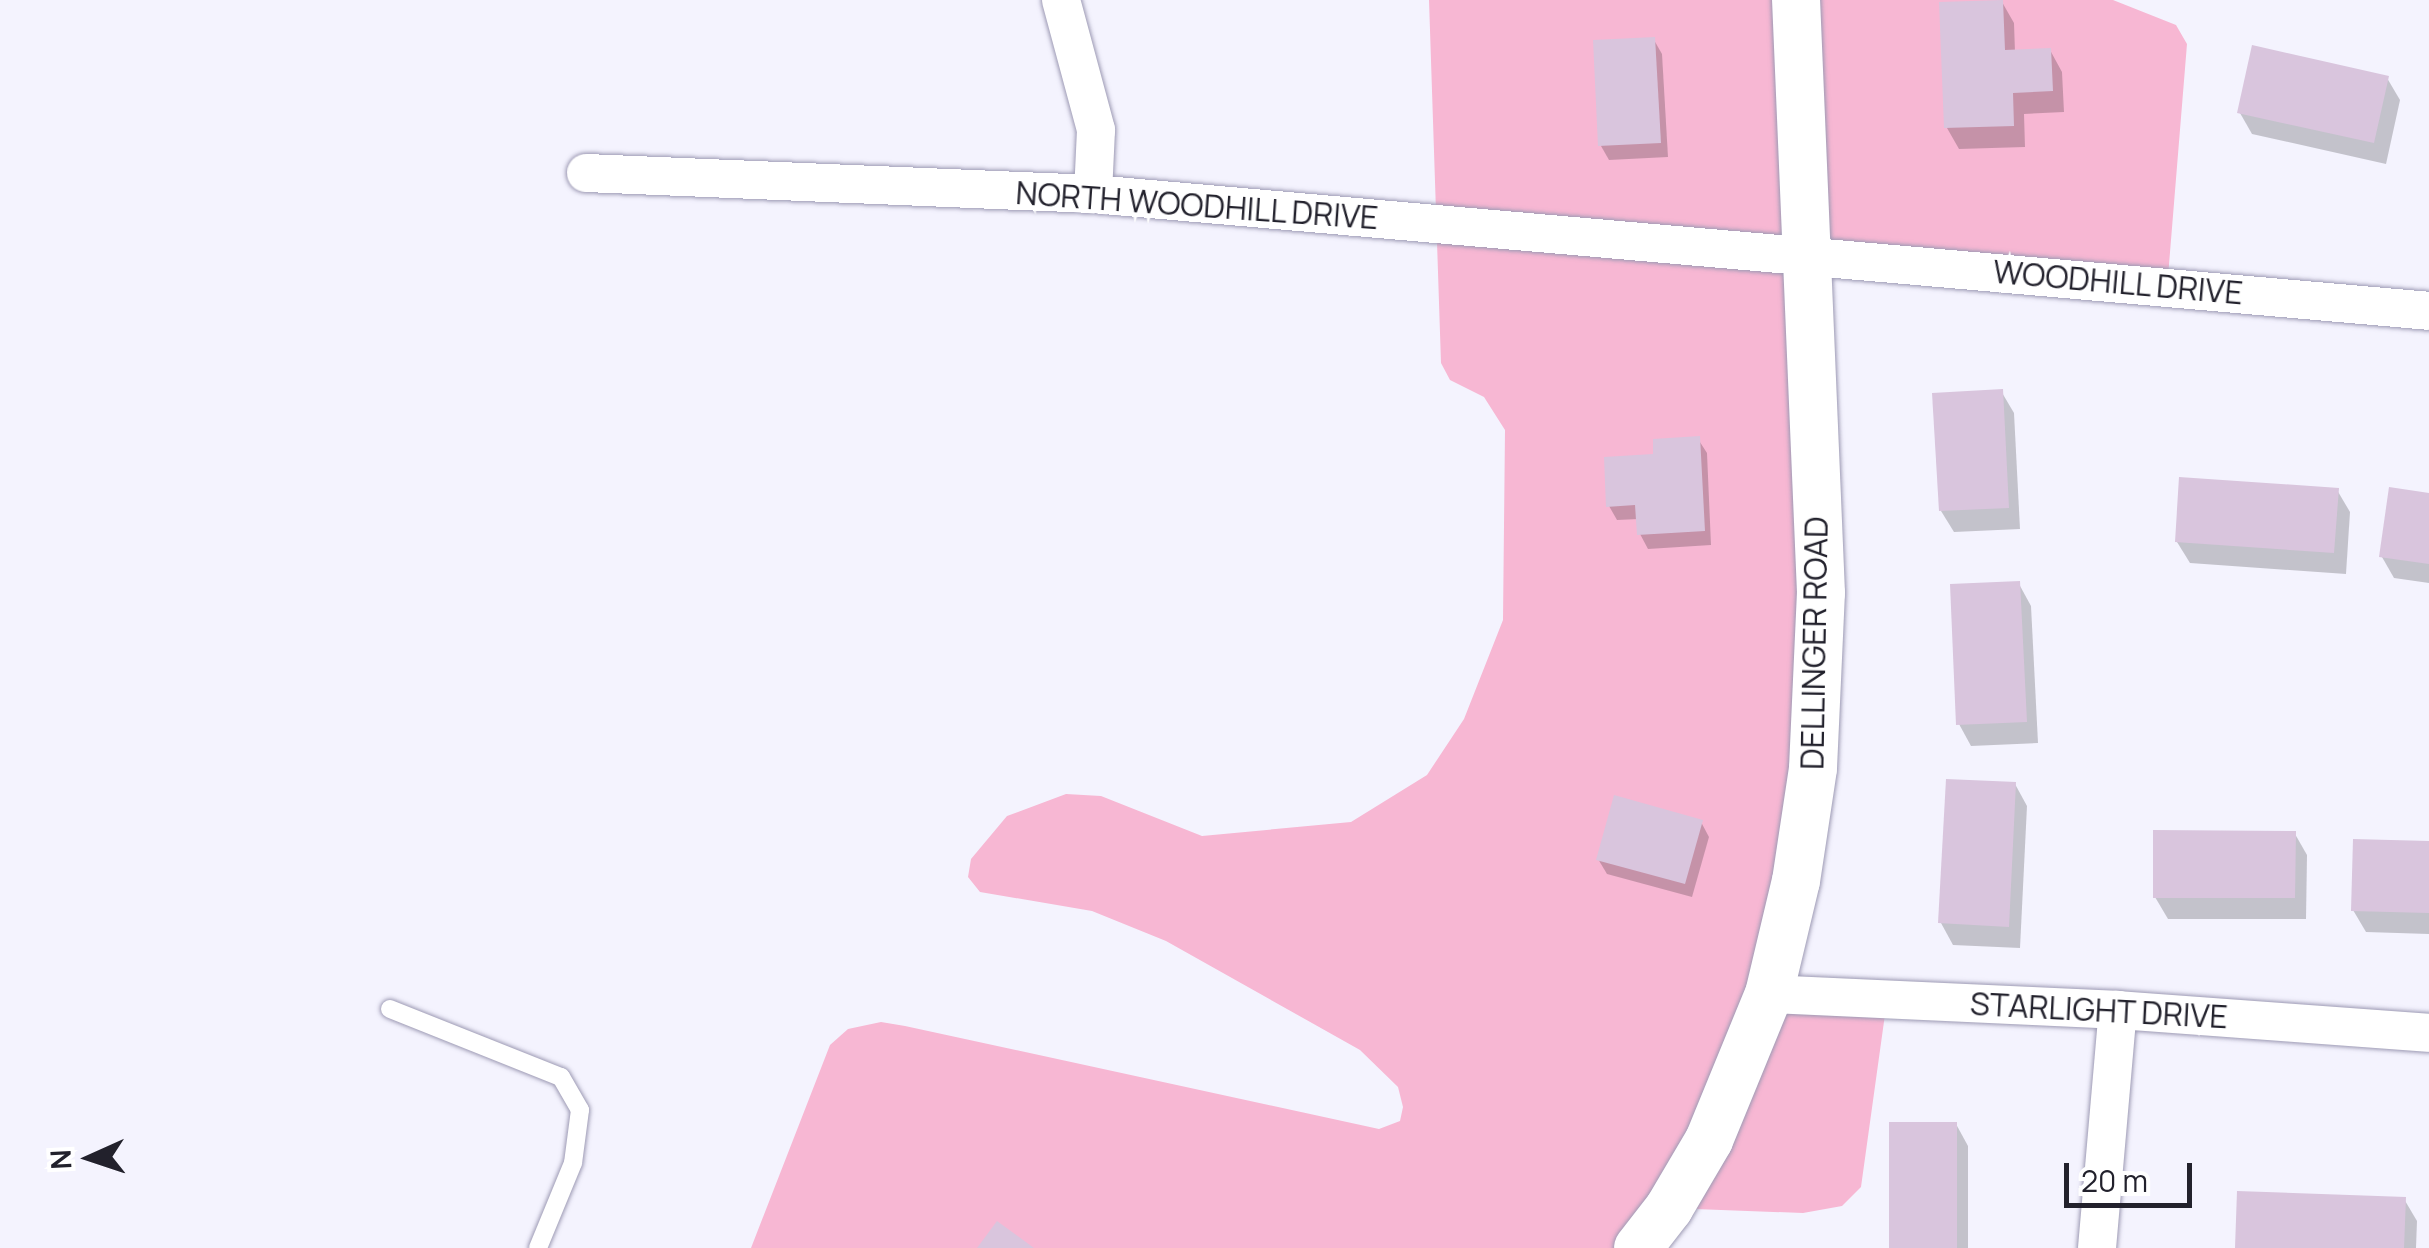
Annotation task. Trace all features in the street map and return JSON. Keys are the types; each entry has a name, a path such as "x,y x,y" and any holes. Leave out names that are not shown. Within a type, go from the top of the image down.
{"street":[{"path":"1061,0 1096,130 1092,194"},
{"name":"DELLINGER ROAD","path":"1638,1248 1669,1208 1709,1140 1769,994 1796,881 1813,768 1821,593 1796,0"},
{"name":"NORTH WOODHILL DRIVE","path":"586,173 1092,194 1806,253"},
{"name":"WOODHILL DRIVE","path":"1806,253 2429,311"},
{"name":"STARLIGHT DRIVE","path":"1769,994 2118,1010 2429,1032"},
{"path":"2097,1248 2118,1010"}],"lane":[{"path":"390,1009 561,1078 580,1110 573,1163 538,1248"}],"shaded area":[{"path":"1429,0 2113,0 2176,25 2187,44 2167,289 1807,253 1821,593 1769,994 1887,1000 1861,1187 1842,1206 1803,1213 1669,1208 1638,1248 751,1248 830,1045 848,1029 881,1022 1379,1129 1400,1121 1403,1107 1398,1087 1360,1050 1166,941 1092,911 980,892 968,877 971,859 1007,816 1066,794 1101,796 1202,836 1351,822 1427,775 1464,719 1503,620 1505,430 1484,397 1450,380 1441,363"}],"building":[{"path":"2003,0 2005,50 2051,48 2053,91 2013,93 2014,126 1944,128 1939,2"},
{"path":"1655,37 1661,143 1598,146 1593,40"},
{"path":"2252,45 2389,76 2374,143 2237,113"},
{"path":"2003,389 2009,508 1939,511 1932,393"},
{"path":"1700,436 1705,531 1637,535 1635,505 1606,507 1604,457 1653,454 1653,439"},
{"path":"2179,477 2339,488 2334,553 2175,542"},
{"path":"2389,487 2429,493 2429,564 2379,557"},
{"path":"2020,581 2027,722 1956,725 1950,584"},
{"path":"1946,779 2016,782 2009,927 1938,923"},
{"path":"1614,795 1703,820 1685,884 1596,860"},
{"path":"2153,830 2296,831 2295,898 2153,898"},
{"path":"2353,839 2429,841 2429,913 2351,911"},
{"path":"1889,1122 1957,1122 1957,1248 1889,1248"},
{"path":"2237,1191 2406,1197 2404,1248 2235,1248"},
{"path":"997,1221 1034,1248 977,1248"}]}
